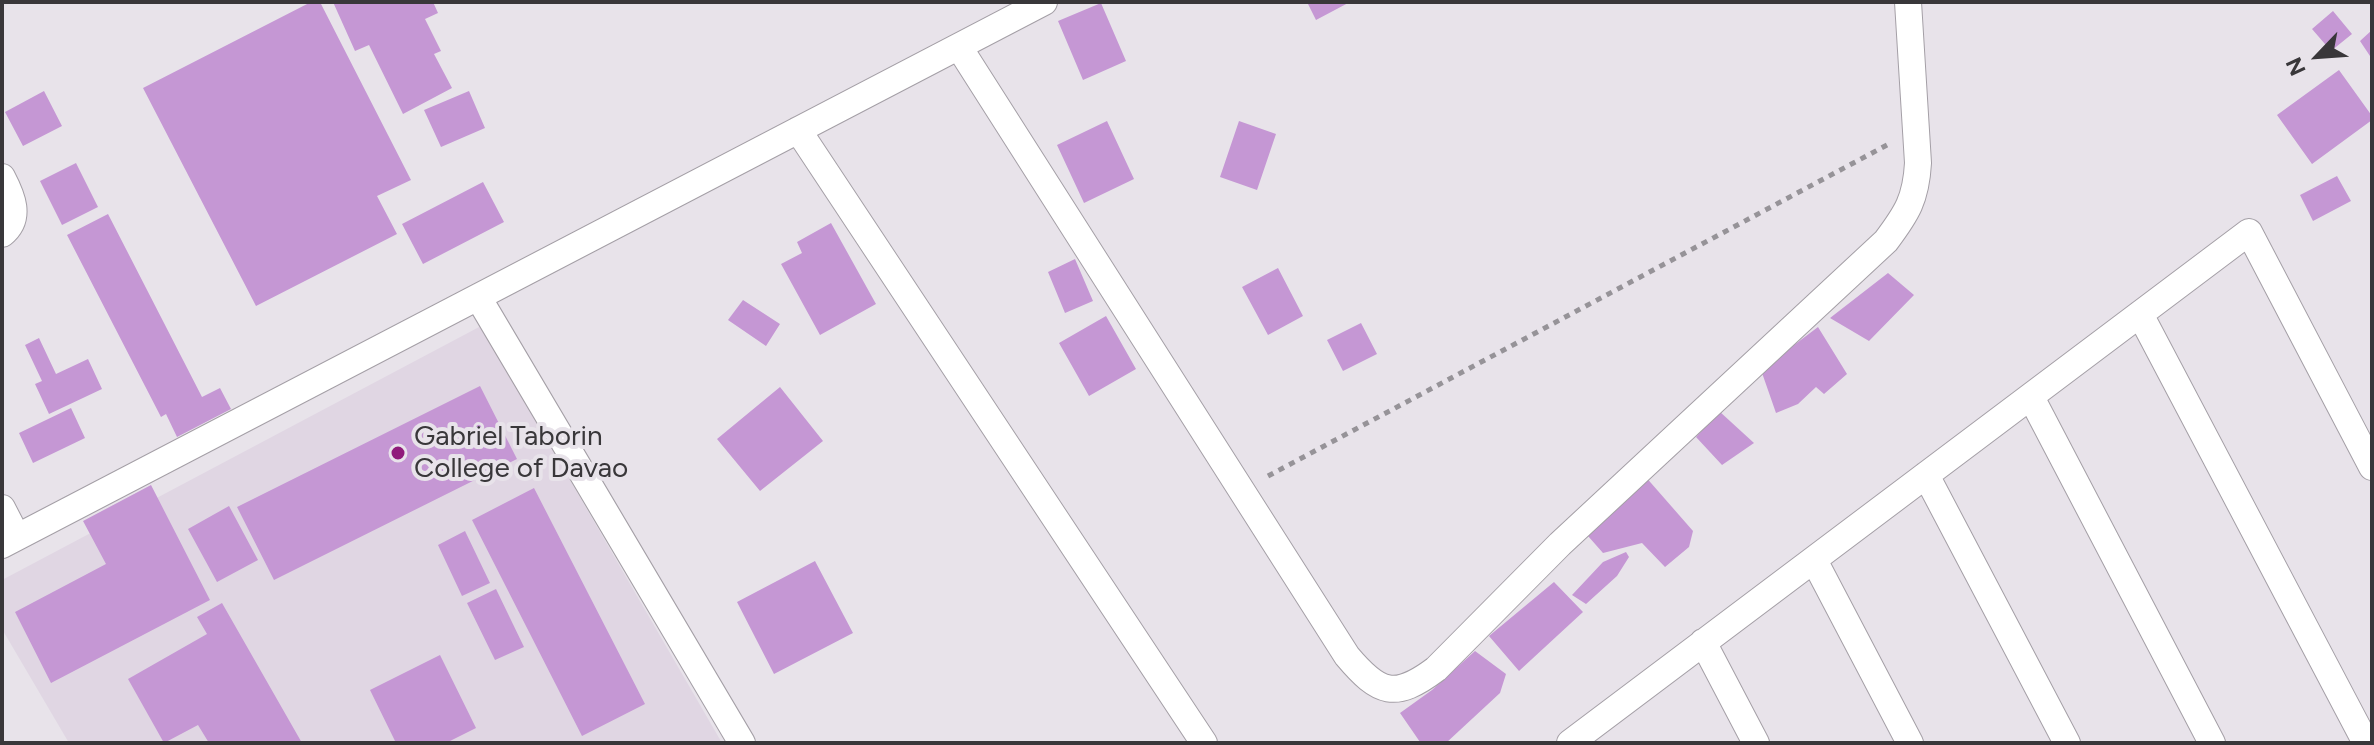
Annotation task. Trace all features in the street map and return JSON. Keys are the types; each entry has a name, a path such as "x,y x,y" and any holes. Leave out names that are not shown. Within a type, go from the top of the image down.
{"street":[{"path":"2,508 10,541 1044,2"},
{"path":"959,47 1347,656 1376,684 1398,689 1416,683 1436,669 1560,544 1886,241 1905,215 1917,188 1908,2"},
{"path":"798,130 1204,743"},
{"path":"2,177 14,207 7,227"},
{"path":"1570,743 1600,733 1703,642 2249,232 2372,467"},
{"path":"478,297 742,743"},
{"path":"2140,314 2366,743"},
{"path":"2031,397 2212,743"},
{"path":"1926,475 2067,743"},
{"path":"1814,560 1910,743"},
{"path":"1703,642 1756,743"}],"path":[{"path":"1242,491 1916,129"}],"shaded area":[{"name":"Gabriel Taborin College of Davao","path":"481,326 722,743 69,743 2,629 2,580"}],"building":[{"path":"311,2 320,2 411,180 377,196 397,234 256,306 143,88"},
{"path":"333,2 433,2 438,13 425,19 441,51 434,54 452,88 403,114 369,45 355,51"},
{"path":"1307,2 1350,2 1316,20"},
{"path":"1101,3 1126,61 1083,80 1058,21"},
{"path":"2333,11 2352,34 2331,51 2312,29"},
{"path":"2372,30 2372,59 2360,41"},
{"path":"2339,70 2372,120 2312,164 2277,115"},
{"path":"44,91 62,126 23,146 5,112"},
{"path":"469,91 485,128 441,147 424,110"},
{"path":"1107,121 1134,179 1084,203 1057,145"},
{"path":"1239,121 1276,134 1257,190 1220,177"},
{"path":"76,163 98,207 62,225 40,181"},
{"path":"2337,176 2351,201 2313,221 2300,195"},
{"path":"483,182 504,222 423,264 402,224"},
{"path":"108,214 202,397 220,388 231,409 177,437 166,414 161,417 67,235"},
{"path":"831,223 876,304 820,335 781,264 802,253 797,242"},
{"path":"1075,259 1093,301 1065,313 1048,272"},
{"path":"1278,268 1303,316 1268,335 1242,287"},
{"path":"1888,273 1914,295 1869,341 1830,318"},
{"path":"743,300 780,324 766,346 728,320"},
{"path":"1106,316 1136,369 1089,396 1059,343"},
{"path":"1361,323 1377,354 1343,371 1327,340"},
{"path":"1818,327 1847,374 1824,394 1816,387 1798,404 1776,413 1761,370"},
{"path":"39,338 56,374 88,359 102,389 49,414 35,384 42,381 25,345"},
{"path":"480,386 517,459 274,580 237,507"},
{"path":"780,387 823,441 760,491 717,439"},
{"path":"71,408 85,438 33,463 19,433"},
{"path":"1719,411 1754,443 1722,465 1696,437"},
{"path":"1644,475 1693,531 1689,547 1665,567 1642,543 1603,553 1588,536"},
{"path":"151,485 210,600 51,683 15,612 106,564 83,521"},
{"path":"534,488 645,704 582,736 472,520"},
{"path":"229,506 258,560 217,582 188,529"},
{"path":"465,531 490,583 462,596 438,545"},
{"path":"1626,552 1629,557 1617,576 1586,604 1572,595 1603,562"},
{"path":"815,561 853,633 774,674 737,602"},
{"path":"1554,582 1583,612 1519,671 1489,636"},
{"path":"496,589 524,647 495,660 467,603"},
{"path":"222,603 302,743 209,743 198,725 164,743 128,679 207,634 197,617"},
{"path":"1475,651 1506,674 1500,693 1446,743 1420,742 1400,713 1432,690"},
{"path":"440,655 476,728 446,743 396,743 370,690"}],"place":[{"name":"Gabriel Taborin College of Davao","path":"398,453"}]}
